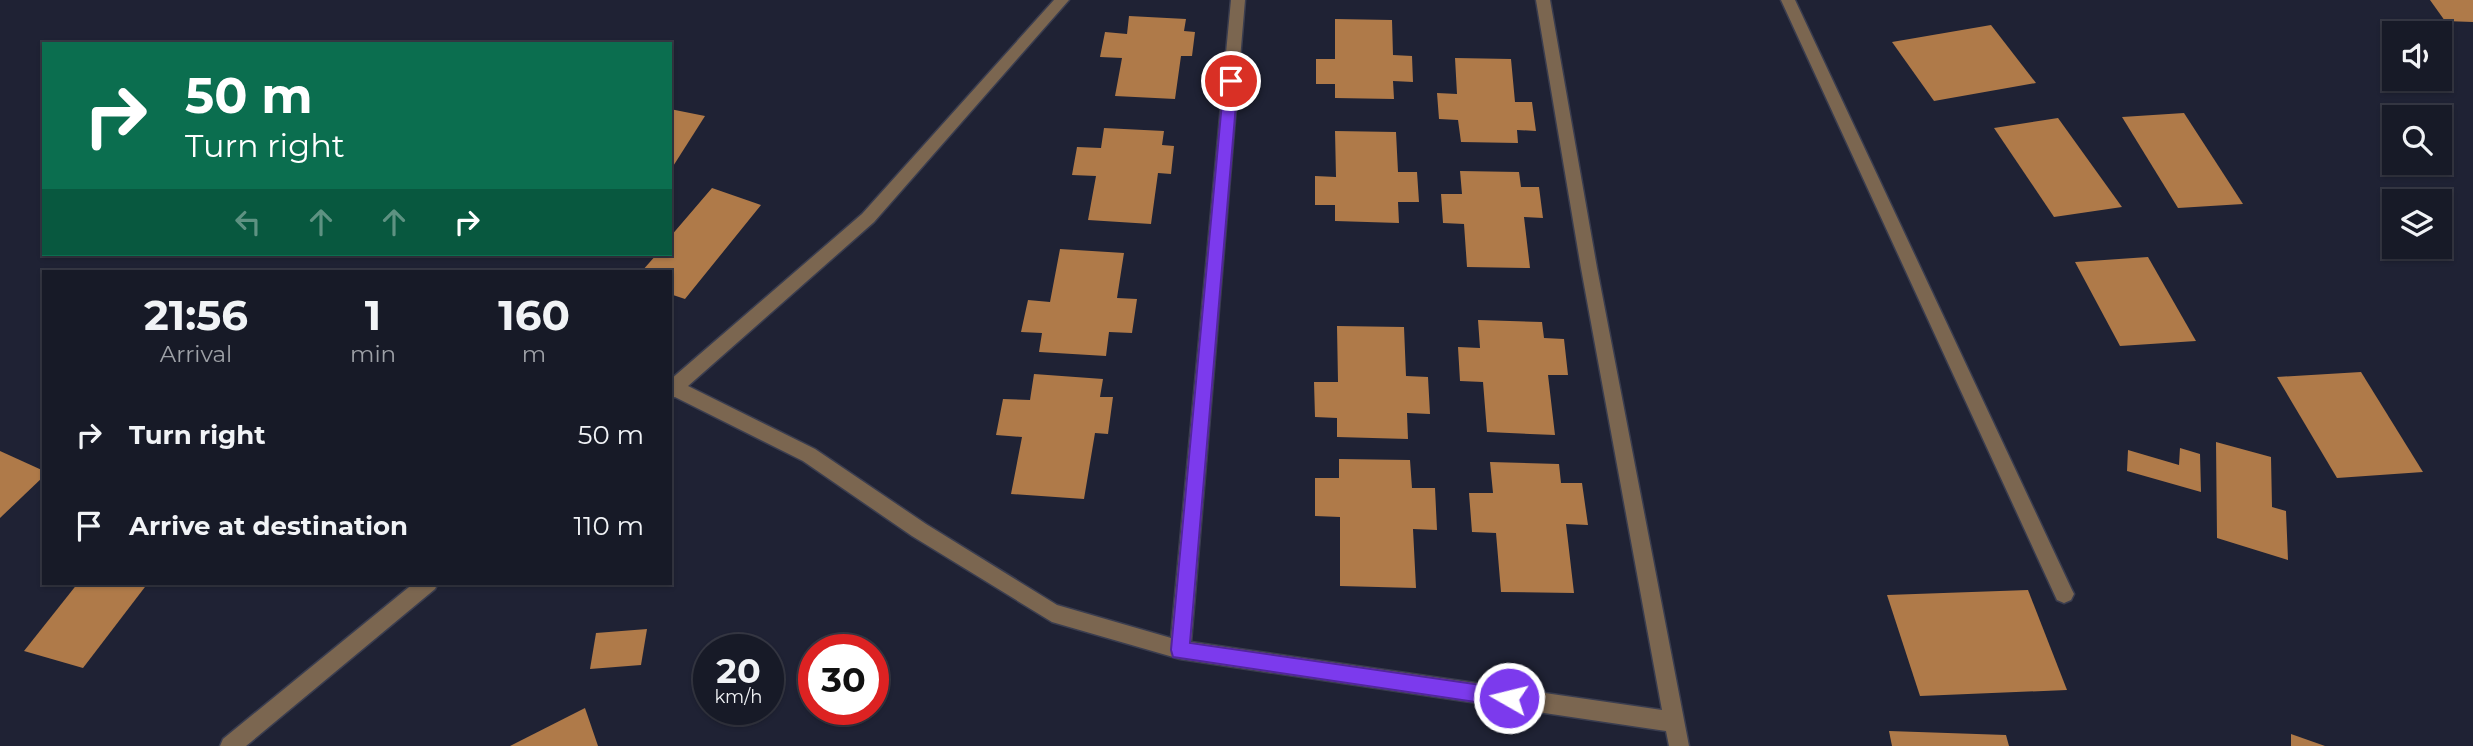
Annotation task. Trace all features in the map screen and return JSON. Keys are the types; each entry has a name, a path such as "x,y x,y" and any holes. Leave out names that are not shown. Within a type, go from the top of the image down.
{"street":[{"path":"1062,0 868,218 672,390 809,455 919,530 1052,613 1180,650 1674,722"},
{"path":"1180,650 1238,0"},
{"path":"1543,0 1589,268 1669,681 1679,746"},
{"path":"1788,0 2064,594"},
{"path":"230,746 426,585"}],"building":[{"path":"2430,0 2473,0 2473,22 2445,21"},
{"path":"1129,16 1186,19 1184,31 1195,32 1192,56 1181,56 1175,99 1115,96 1122,58 1100,57 1105,32 1127,34"},
{"path":"1335,19 1392,20 1393,55 1412,56 1413,82 1393,81 1394,99 1335,98 1335,84 1316,84 1316,59 1335,59"},
{"path":"1991,25 2036,83 1934,101 1892,42"},
{"path":"1455,58 1511,59 1515,102 1532,102 1536,131 1517,130 1518,143 1461,142 1458,120 1439,119 1437,93 1457,94"},
{"path":"672,109 705,116 672,168"},
{"path":"2184,113 2243,204 2178,208 2122,117"},
{"path":"2058,118 2122,207 2054,217 1994,128"},
{"path":"1104,128 1164,131 1162,145 1174,146 1171,174 1158,173 1151,224 1088,220 1096,176 1072,175 1077,147 1101,148"},
{"path":"1335,131 1396,132 1398,172 1417,172 1419,202 1398,202 1399,223 1335,221 1335,205 1315,205 1315,176 1336,177"},
{"path":"1460,171 1519,172 1521,187 1539,187 1543,218 1524,217 1530,268 1467,267 1464,224 1443,223 1441,194 1462,194"},
{"path":"712,188 761,205 685,299 672,295 672,270 643,270 655,256 672,256 672,235"},
{"path":"1060,249 1124,253 1117,298 1137,299 1132,333 1109,332 1106,356 1039,352 1042,333 1021,332 1028,300 1050,302"},
{"path":"2148,257 2196,341 2120,346 2075,262"},
{"path":"1478,320 1542,322 1544,338 1564,339 1568,375 1548,375 1555,435 1487,432 1483,382 1460,381 1458,347 1480,348"},
{"path":"1337,326 1404,327 1406,376 1428,377 1430,414 1407,413 1408,439 1337,437 1337,418 1315,417 1314,382 1338,382"},
{"path":"2361,372 2423,472 2337,478 2277,377"},
{"path":"1034,374 1103,379 1100,397 1113,397 1108,434 1095,433 1084,499 1011,494 1022,437 996,435 1003,399 1030,400"},
{"path":"2216,442 2271,457 2272,507 2286,511 2288,560 2217,538"},
{"path":"2180,448 2200,454 2201,492 2127,471 2128,450 2179,465"},
{"path":"0,451 42,470 42,478 0,518"},
{"path":"1339,459 1410,460 1412,488 1435,488 1437,530 1413,529 1416,588 1340,586 1340,517 1315,516 1315,478 1339,478"},
{"path":"1490,462 1559,464 1561,483 1582,483 1588,525 1566,524 1574,593 1501,592 1496,533 1472,532 1469,493 1493,493"},
{"path":"76,585 146,585 83,668 24,651"},
{"path":"2028,590 2067,690 1920,696 1887,595"},
{"path":"647,629 641,665 590,669 596,633"},
{"path":"585,708 598,746 510,746"},
{"path":"1889,731 2006,735 2009,746 1892,746"},
{"path":"2291,734 2325,746 2291,746"}],"route":[{"path":"1231,81 1180,650 1509,698"}]}
